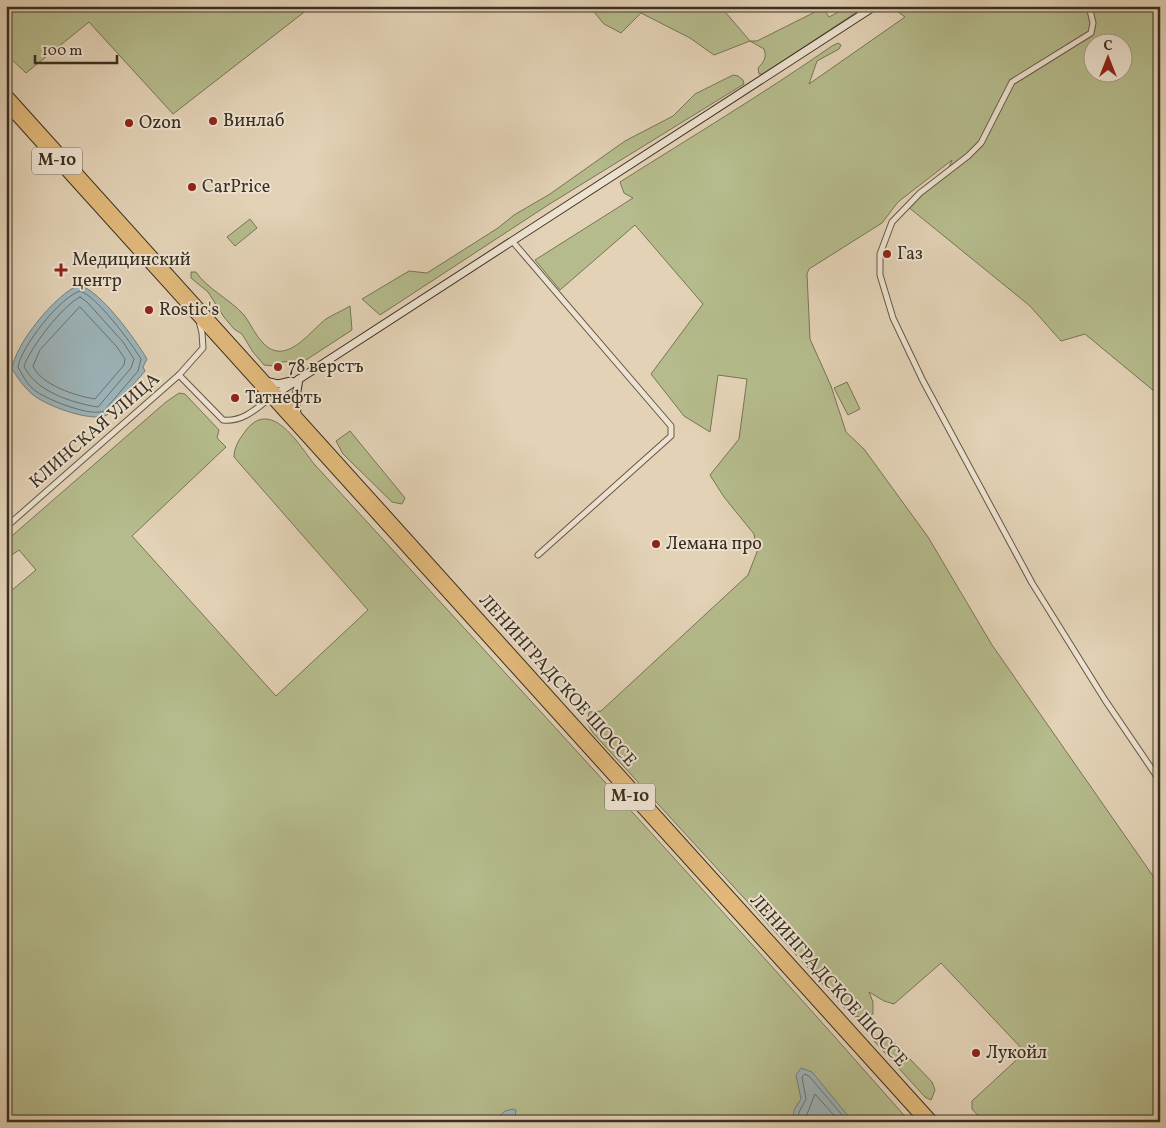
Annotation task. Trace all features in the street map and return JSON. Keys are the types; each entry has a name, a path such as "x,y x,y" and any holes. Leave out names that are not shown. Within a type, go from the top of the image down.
{"highway":[{"name":"М-10","path":"6,93 264,381 273,396"},
{"name":"М-10","path":"6,105 197,316 273,396"},
{"name":"ЛЕНИНГРАДСКОЕ ШОССЕ","path":"273,396 297,417 934,1122"},
{"name":"ЛЕНИНГРАДСКОЕ ШОССЕ","path":"273,396 926,1122"}],"street":[{"path":"180,375 224,420 233,421 242,418 299,379 875,6"},
{"path":"1089,6 1093,23 1091,33 1086,38 1012,82 981,143 968,156 920,192 892,222 884,238 879,264 880,275 893,318 914,363 1032,583 1105,700 1160,781"},
{"path":"512,242 671,426 671,436 538,555"},
{"name":"КЛИНСКАЯ УЛИЦА","path":"6,527 180,375 203,348 202,333 197,316"},
{"path":"264,381 283,384 299,379"},
{"path":"297,417 296,397 299,379"}],"green space":[{"path":"6,6 312,6 173,114 89,22 26,73 6,54"},
{"path":"589,6 720,6 750,41 714,55 690,38 641,13 621,33 604,24"},
{"path":"850,6 866,6 763,74 759,74 758,68 764,59 764,49 750,41 757,41 823,8 829,17"},
{"path":"890,6 1160,6 1160,396 1085,334 1061,341 1030,306 907,206 947,172 952,160 898,202 882,223 809,269 807,274 810,339 831,386 846,432 864,449 928,537 992,645 1160,886 1160,1122 984,1122 972,1109 972,1101 1025,1052 941,963 894,1004 884,1001 869,992 873,1002 873,1014 864,1017 852,1016 593,733 587,723 589,712 601,711 748,575 757,552 754,534 724,497 710,475 739,439 747,379 718,375 710,432 684,416 651,374 703,304 635,225 560,290 535,260 633,198 624,193 620,182 832,46 838,43 841,45 839,49 817,61 809,84 905,17"},
{"path":"733,75 743,80 744,84 548,205 380,315 362,299 409,271 427,273 498,228 514,215 550,194 625,141 673,116 695,94"},
{"path":"250,219 257,228 235,246 227,237"},
{"path":"191,272 196,272 200,278 239,310 260,340 272,349 280,351 297,345 326,319 350,306 352,330 306,360 282,362 275,366 264,365 242,334 234,329 224,317 208,292 191,278"},
{"path":"847,382 860,409 848,415 834,388"},
{"path":"179,393 185,394 219,430 217,438 226,447 132,536 276,696 368,610 234,457 240,438 247,429 257,421 266,419 276,422 294,438 315,465 689,874 910,1122 6,1122 6,595 36,570 19,550 6,559 6,541 166,402"},
{"path":"350,431 405,498 402,504 392,502 343,454 336,441"},
{"path":"877,1036 888,1036 932,1082 935,1090 931,1100 925,1097 874,1041"}],"water":[{"path":"79,285 88,289 107,306 126,328 147,359 143,367 145,371 107,415 100,417 90,417 68,412 46,403 28,390 12,369 28,334 38,321 59,298"},
{"path":"801,1068 812,1072 853,1122 793,1122 794,1110 801,1099 796,1075"},
{"path":"516,1110 515,1117 493,1122 505,1111"}],"place":[{"name":"Винлаб","path":"213,121"},
{"name":"Ozon","path":"129,123"},
{"name":"CarPrice","path":"192,187"},
{"name":"Газ","path":"887,254"},
{"name":"Медицинский центр","path":"61,270"},
{"name":"Rostic's","path":"149,310"},
{"name":"78 верстъ","path":"278,367"},
{"name":"Татнефть","path":"235,398"},
{"name":"Лемана про","path":"656,544"},
{"name":"Лукойл","path":"976,1053"}]}
